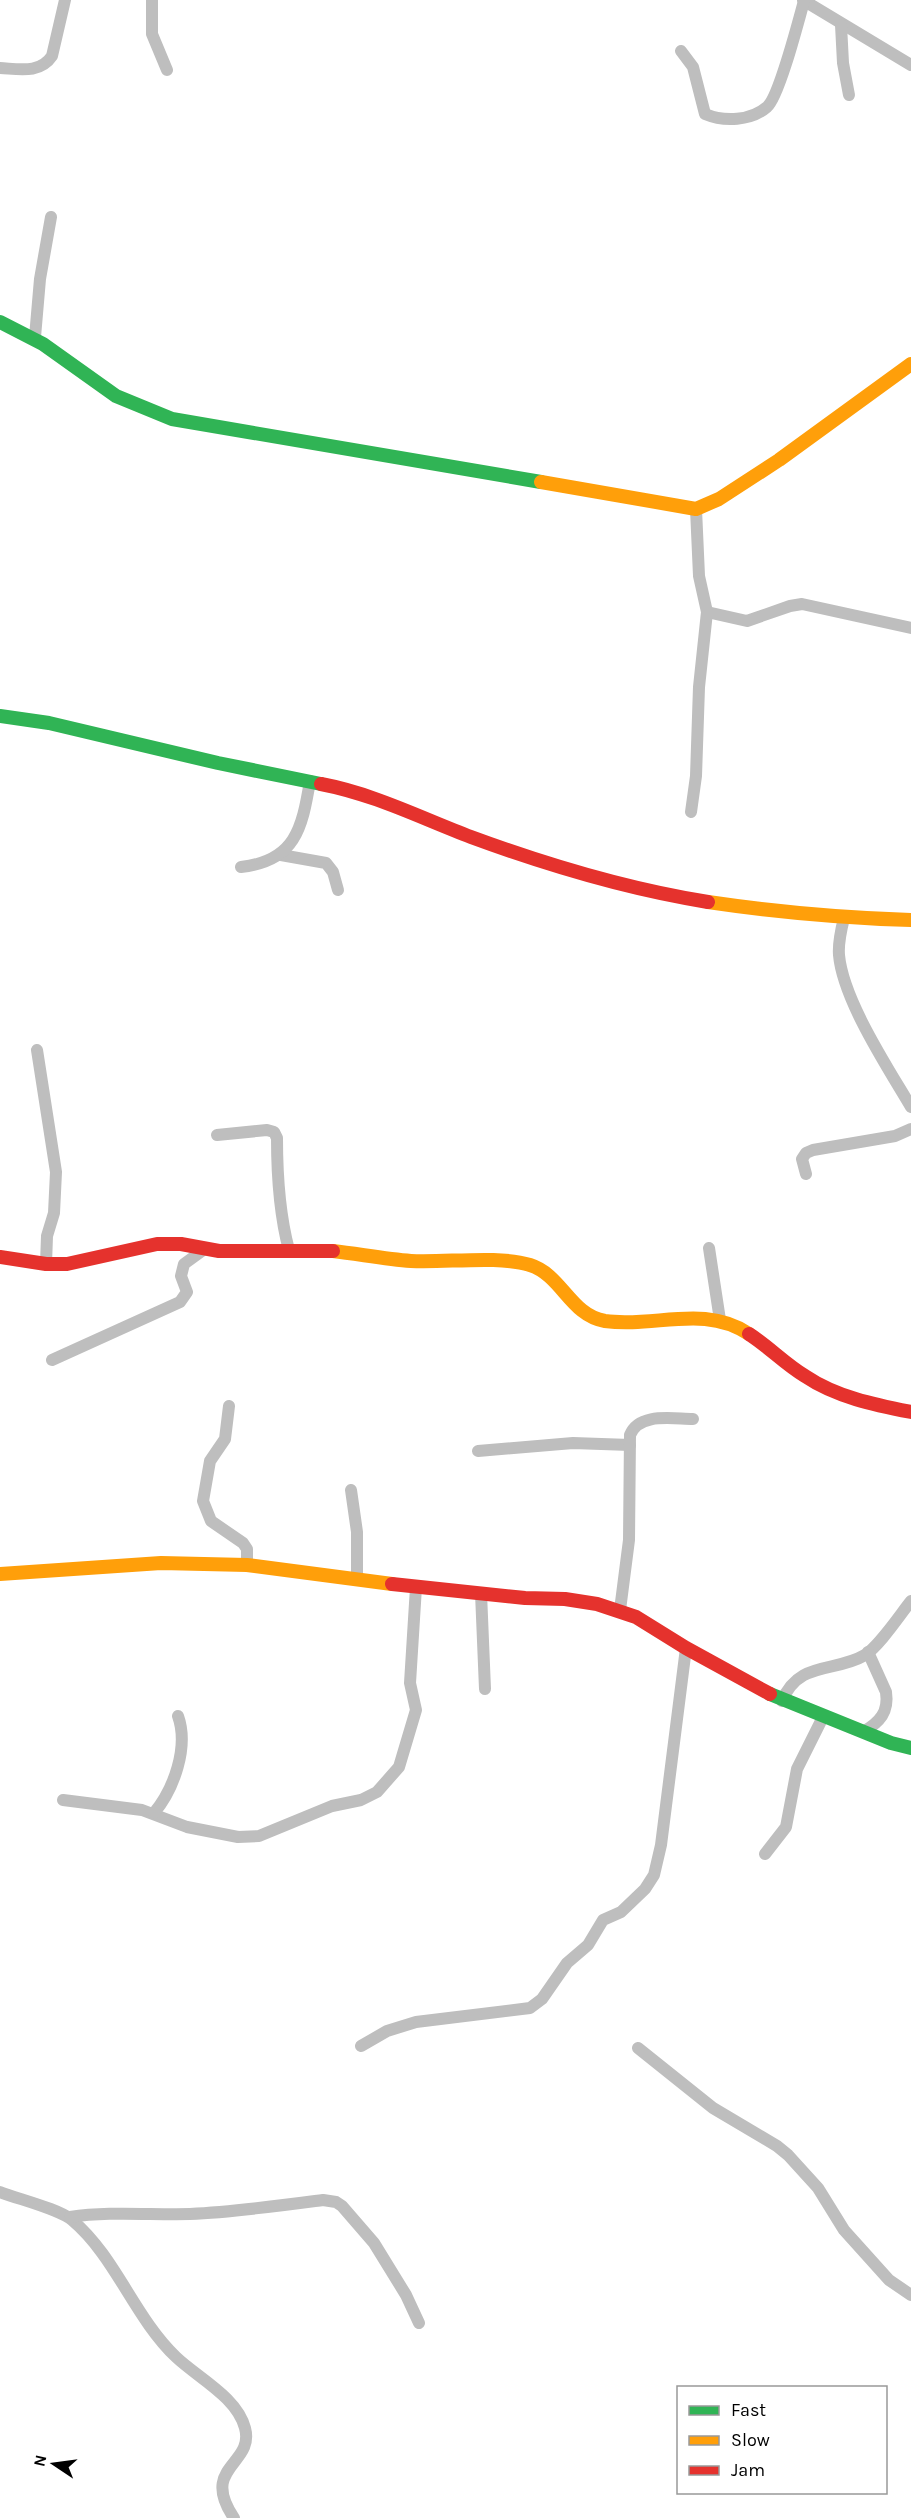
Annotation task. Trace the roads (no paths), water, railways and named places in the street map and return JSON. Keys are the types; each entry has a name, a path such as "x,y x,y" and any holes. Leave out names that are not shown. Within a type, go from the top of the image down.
{"street":[{"path":"0,68 39,68 47,63 52,56 65,0"},
{"path":"152,0 152,34 167,70"},
{"path":"681,51 693,67 705,114 732,120 757,112 770,103 792,44 804,0 911,65"},
{"path":"842,25 843,63 849,95"},
{"path":"35,337 40,279 51,217"},
{"path":"0,322 35,337 110,393 142,409 172,419 516,477 644,502 696,509 719,499 779,460 911,364"},
{"path":"691,812 696,776 699,687 707,612 699,576 696,509"},
{"path":"707,612 747,621 802,604 911,628"},
{"path":"0,716 49,723 218,763 368,795 487,844 591,878 738,906 844,918 911,920"},
{"path":"241,867 257,865 280,855 291,842 299,824 310,781"},
{"path":"280,855 326,863 333,872 338,890"},
{"path":"844,918 838,954 842,970 867,1032 911,1107"},
{"path":"38,1050 56,1172 54,1213 47,1236 46,1264"},
{"path":"806,1174 802,1159 806,1153 895,1136 911,1129"},
{"path":"217,1135 267,1130 274,1132 279,1198 289,1250"},
{"path":"0,1257 46,1264 67,1264 158,1244 181,1244 219,1251 346,1251 410,1261 515,1262 530,1265 547,1275 572,1305 592,1317 612,1320 720,1320 739,1329 807,1378 878,1405 909,1410"},
{"path":"52,1360 180,1302 187,1292 181,1276 184,1264 206,1248"},
{"path":"709,1248 720,1320"},
{"path":"229,1406 225,1438 210,1461 203,1501 211,1521 243,1543 247,1549 247,1565"},
{"path":"620,1610 629,1540 630,1434 633,1427 640,1422 693,1419"},
{"path":"478,1451 573,1443 630,1445"},
{"path":"351,1490 357,1532 357,1579"},
{"path":"0,1574 161,1563 247,1565 416,1587 525,1598 565,1599 620,1610 782,1701 911,1748"},
{"path":"63,1800 154,1813 187,1827 209,1833 251,1837 279,1829 332,1806 361,1800 377,1792 399,1767 417,1710 410,1683 416,1587"},
{"path":"481,1593 485,1689"},
{"path":"782,1701 789,1686 799,1677 861,1657 868,1652 911,1601"},
{"path":"361,2046 387,2031 416,2022 530,2008 542,1999 567,1964 588,1945 600,1923 621,1912 645,1889 654,1875 661,1845 686,1648"},
{"path":"863,1732 882,1718 887,1699 868,1652"},
{"path":"154,1813 166,1793 180,1754 182,1730 178,1716"},
{"path":"765,1854 786,1827 797,1769 823,1717"},
{"path":"638,2048 713,2108 788,2155 818,2188 844,2230 889,2280 911,2295"},
{"path":"0,2192 70,2217 92,2240 134,2303 174,2355 230,2403 243,2422 247,2435 246,2445 227,2472 222,2484 224,2500 234,2518"},
{"path":"70,2217 93,2213 154,2215 234,2212 323,2200 336,2202 350,2213 380,2252 406,2295 419,2323"}]}
